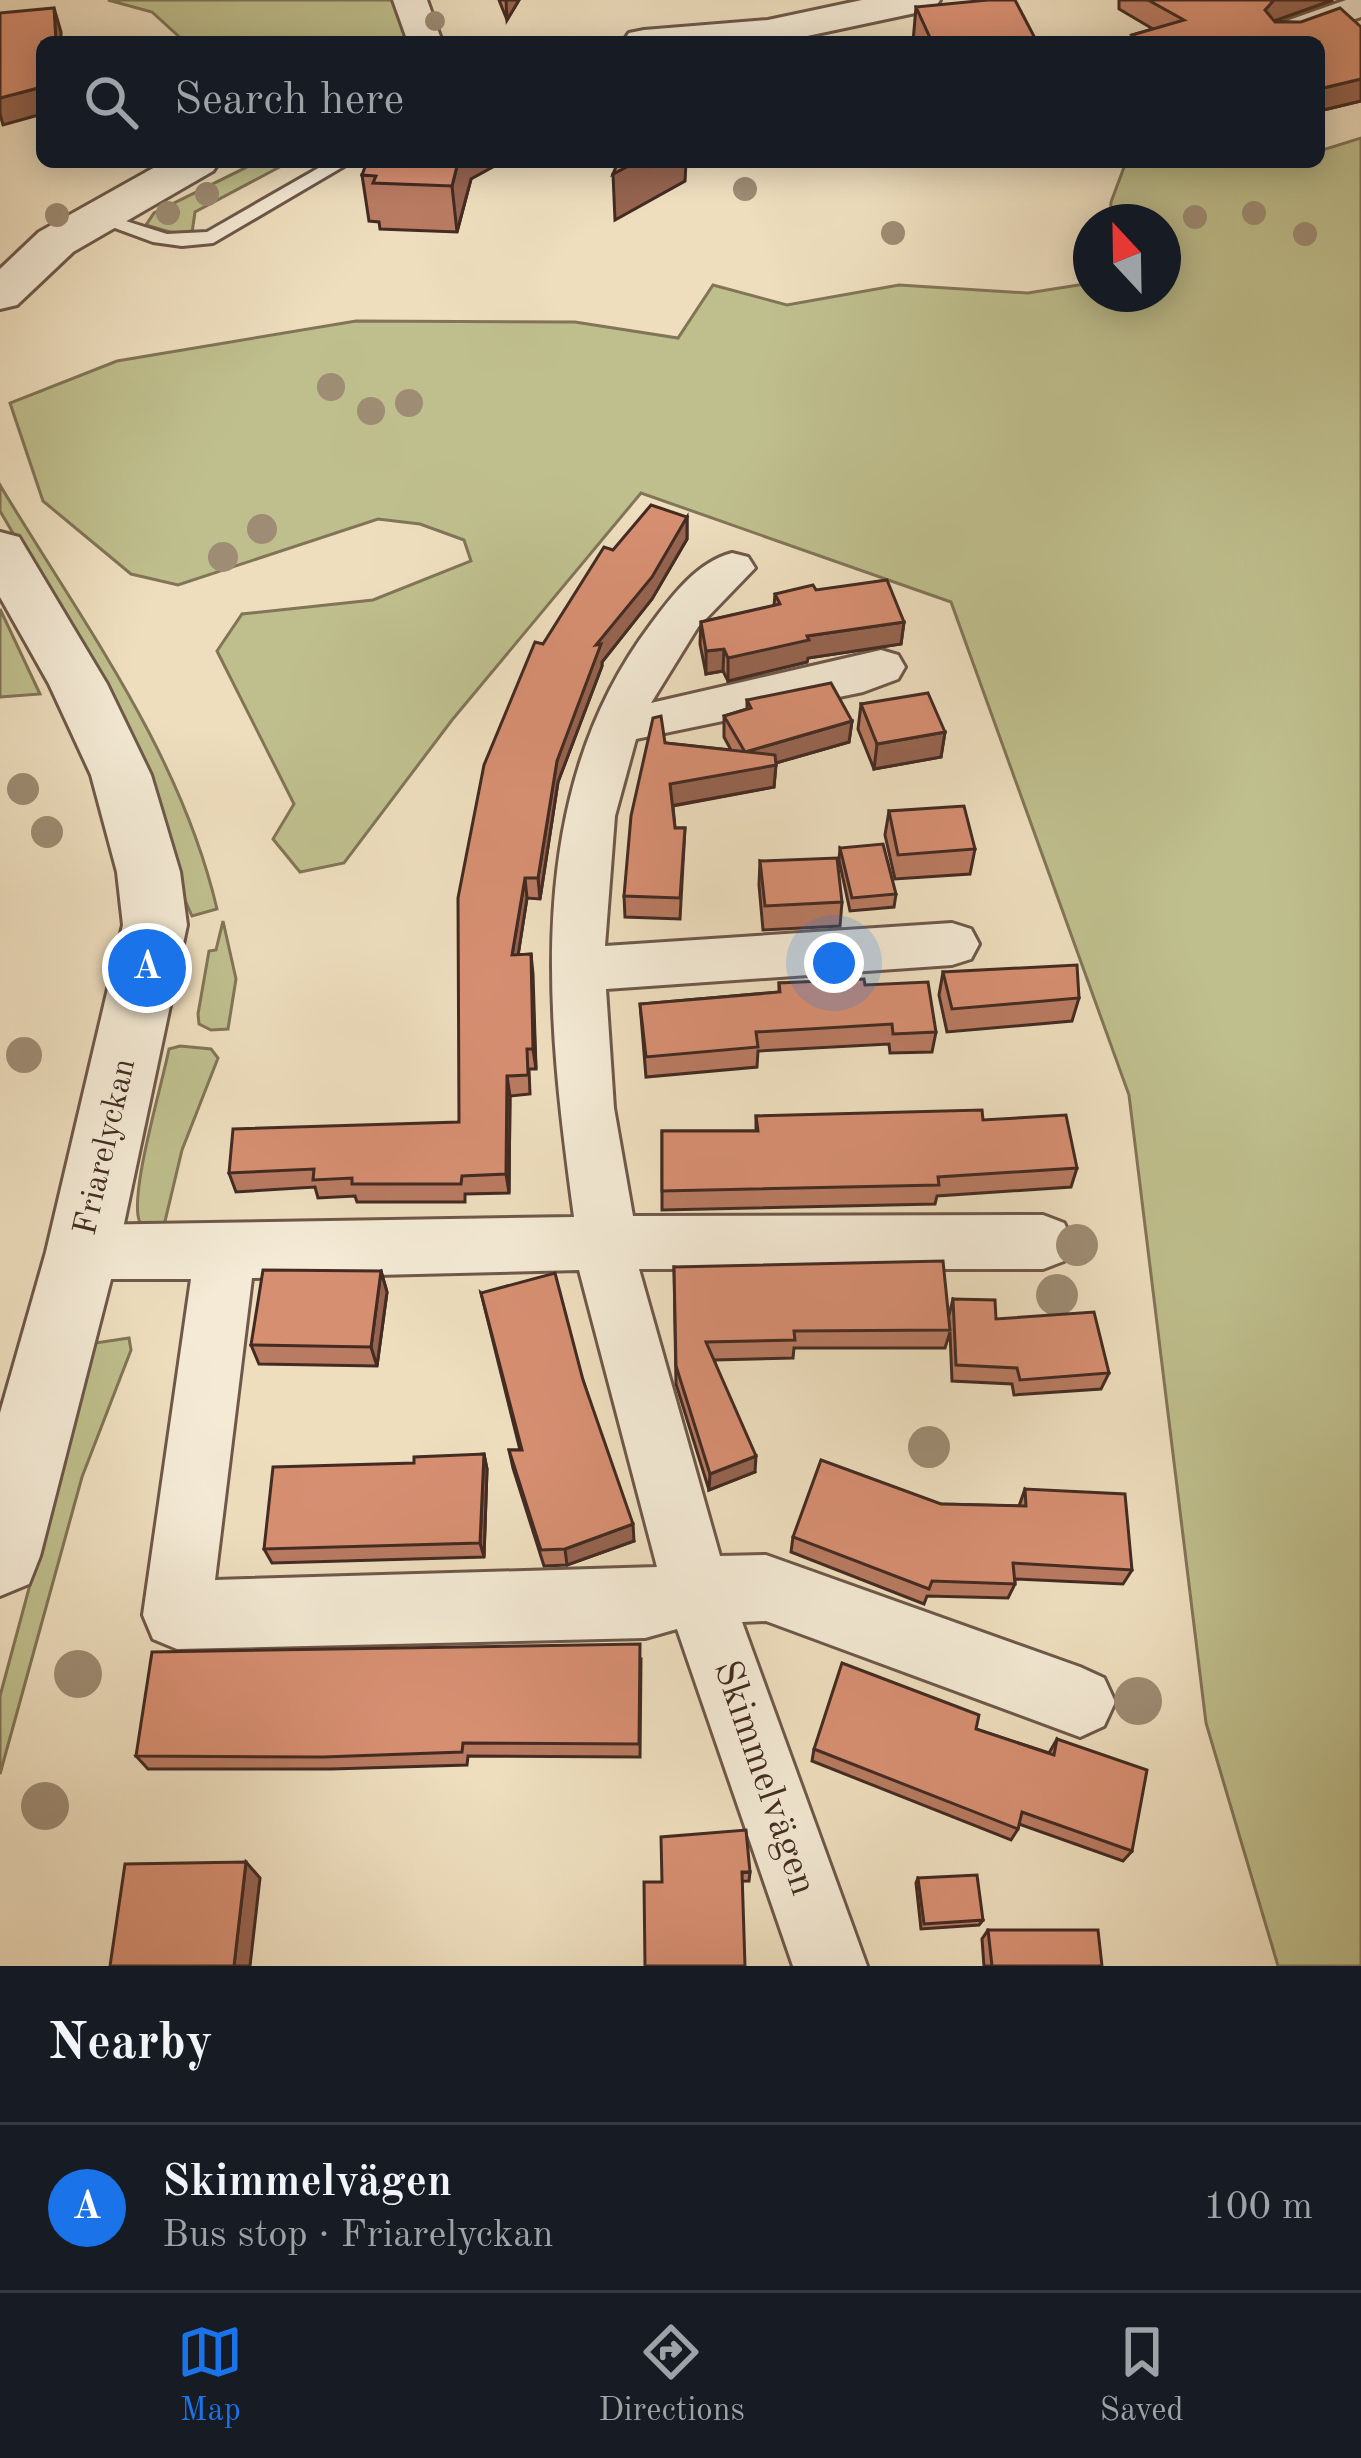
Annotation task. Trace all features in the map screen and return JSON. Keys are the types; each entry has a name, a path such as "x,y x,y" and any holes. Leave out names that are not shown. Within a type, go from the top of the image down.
{"street":[{"path":"410,0 423,36"},
{"path":"776,36 920,0"},
{"path":"1281,34 1361,6"},
{"path":"0,295 56,242 186,168"},
{"name":"Friarelyckan","path":"0,550 110,740 152,871 155,925 82,1252 0,1556"},
{"name":"Skimmelvägen","path":"732,568 701,590 657,649 621,721 590,813 580,969 586,1111 611,1286 698,1590 830,1966"},
{"path":"621,721 650,721 863,675 880,667"},
{"path":"580,969 952,944"},
{"path":"82,1252 1042,1241"},
{"path":"225,1252 177,1615 645,1604 698,1590 766,1588 1080,1702"}],"lane":[{"path":"94,217 149,237 192,242 224,232 332,168"}],"green space":[{"path":"108,0 400,0 409,36 178,36 152,12"},
{"path":"1361,138 1361,1966 1278,1966 1206,1723 1129,1095 951,602 641,493 452,720 344,863 300,872 273,839 294,804 217,651 242,614 373,600 471,561 464,540 420,524 378,519 178,585 131,574 43,501 10,403 117,361 356,321 575,322 678,338 713,285 787,305 899,285 1028,293 1073,286 1073,312 1181,312 1181,204 1111,204 1124,168 1325,168 1325,149"},
{"path":"245,168 278,168 195,212 192,233 180,235 146,225 154,213"},
{"path":"0,485 154,742 179,795 217,909 192,916 48,593 0,511"},
{"path":"0,609 40,694 0,697"},
{"path":"223,921 236,979 228,1029 211,1030 199,1024 198,1014 209,951 216,950"},
{"path":"169,1049 211,1049 218,1058 182,1150 161,1238 145,1229 137,1206"},
{"path":"129,1338 131,1350 82,1477 0,1774 0,1696 95,1343"}],"building":[{"path":"1015,0 1034,36 929,36 916,7"},
{"path":"1148,0 1274,0 1265,10 1275,22 1301,22 1340,8 1361,27 1361,79 1325,88 1325,36 1132,35 1184,20"},
{"path":"54,8 56,36 36,36 36,89 0,98 0,13"},
{"path":"365,168 456,168 452,186 373,183 376,176 362,175"},
{"path":"651,505 687,517 652,577 596,645 601,644 557,761 538,878 525,878 512,955 531,954 533,1049 527,1049 528,1075 507,1076 506,1174 462,1176 461,1184 352,1184 352,1178 313,1180 314,1169 229,1173 233,1129 459,1122 458,898 484,765 535,642 543,644 604,547 613,550"},
{"path":"887,580 904,622 807,636 809,640 728,658 724,649 706,651 701,622 780,604 775,594 813,585 816,590"},
{"path":"831,683 852,721 745,752 724,716 751,708 747,700"},
{"path":"928,693 945,732 877,744 861,704"},
{"path":"661,716 665,743 775,755 776,765 670,784 675,828 685,828 680,898 624,896 631,816 653,718"},
{"path":"964,806 975,849 898,855 889,811"},
{"path":"883,844 896,894 852,898 840,848"},
{"path":"837,858 842,902 765,906 760,861"},
{"path":"1077,965 1079,998 952,1009 943,972"},
{"path":"864,979 865,985 928,982 936,1032 893,1034 892,1024 756,1032 758,1047 646,1057 640,1004 780,992 779,983"},
{"path":"982,1110 983,1120 1066,1115 1077,1168 938,1177 939,1185 662,1191 662,1131 758,1131 756,1116"},
{"path":"943,1261 950,1330 794,1331 795,1340 706,1342 756,1456 710,1474 676,1366 674,1267"},
{"path":"263,1270 381,1271 371,1347 251,1345"},
{"path":"555,1273 583,1380 633,1524 565,1549 541,1550 509,1450 522,1450 481,1293"},
{"path":"953,1299 995,1300 996,1319 1094,1312 1109,1373 1020,1380 1017,1368 956,1365"},
{"path":"484,1454 480,1543 264,1549 273,1467 414,1463 414,1457"},
{"path":"821,1460 941,1504 1026,1506 1025,1489 1125,1494 1132,1570 1013,1563 1015,1584 932,1581 929,1589 793,1537"},
{"path":"640,1644 639,1744 463,1743 462,1752 323,1757 136,1756 152,1652"},
{"path":"842,1663 979,1715 976,1729 1054,1755 1057,1739 1147,1770 1132,1851 1022,1812 1018,1829 814,1749"},
{"path":"746,1830 750,1872 742,1872 745,1966 645,1966 644,1882 662,1882 661,1837"},
{"path":"246,1862 234,1966 110,1966 125,1864"},
{"path":"977,1875 983,1920 924,1924 918,1878"},
{"path":"988,1930 1098,1930 1102,1966 992,1966"}],"place":[{"name":"Skimmelvägen","path":"147,968"}]}
